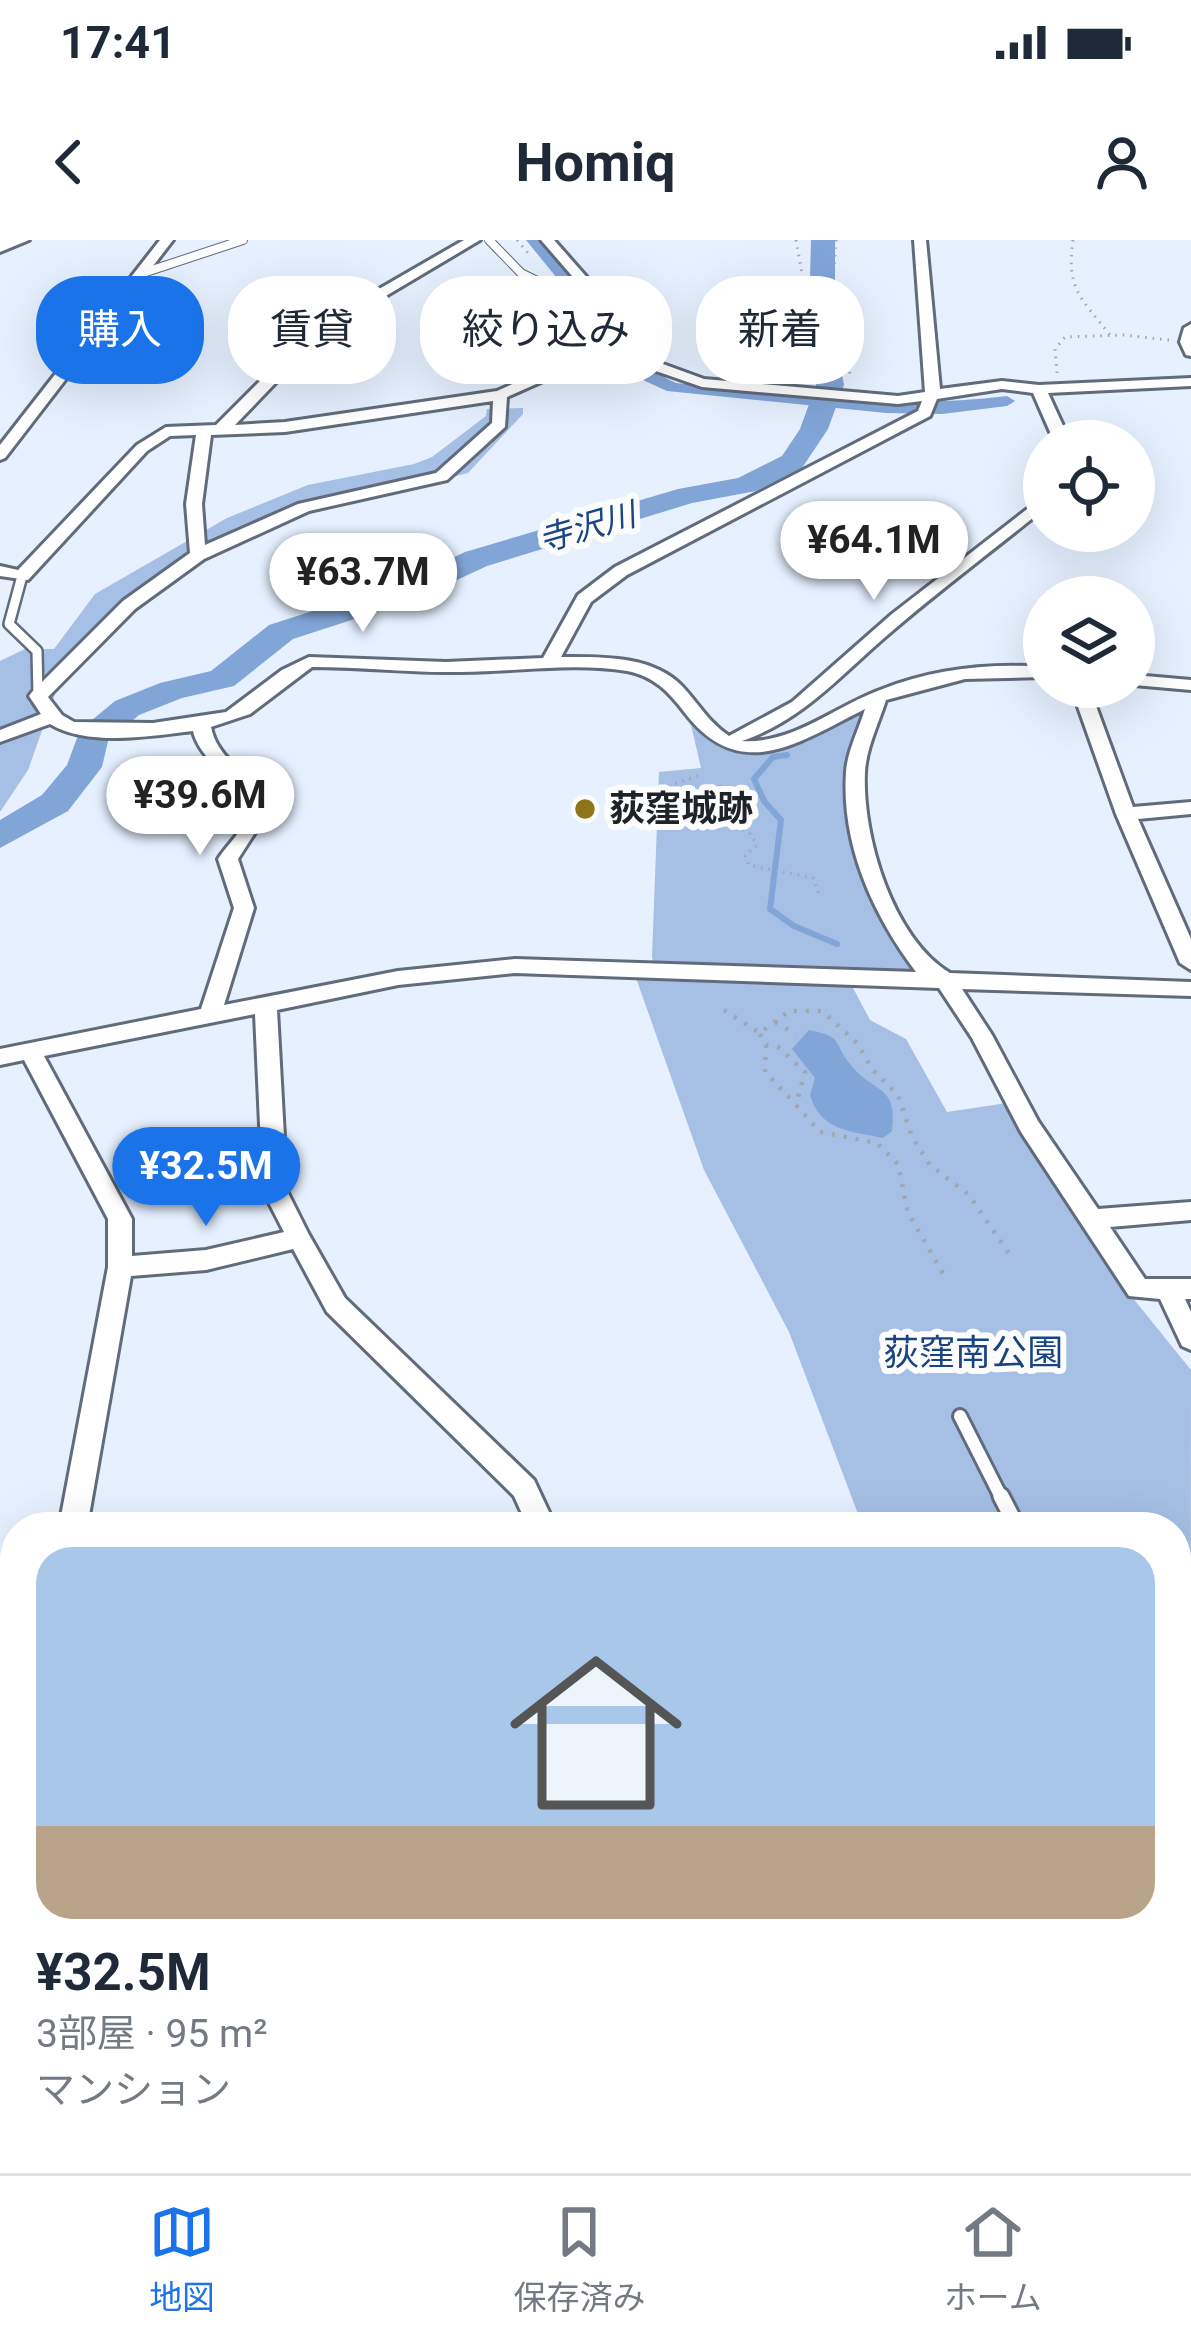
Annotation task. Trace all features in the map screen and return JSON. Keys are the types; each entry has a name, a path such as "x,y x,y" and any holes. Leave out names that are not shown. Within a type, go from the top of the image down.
{"main road":[{"path":"0,246 18,240"}],"street":[{"path":"0,455 167,240"},
{"path":"198,555 194,504 213,428 241,414 327,326 474,240"},
{"path":"548,240 572,276"},
{"path":"920,240 934,387 928,404"},
{"path":"672,375 716,386 928,404"},
{"path":"550,662 584,599 621,571 928,404 1002,386 1039,389 1191,382"},
{"path":"0,572 22,576 142,448 166,432 285,427 500,395 525,384"},
{"path":"1039,389 1053,420"},
{"path":"500,395 500,424 441,476 304,507 198,555 129,605 38,696 52,717 70,727 229,718 252,705 286,671 309,662 465,667 550,662 650,671 671,684 709,730 737,746 786,743 878,698 960,670 1023,670"},
{"path":"724,740 771,726 800,709 873,638 1023,518"},
{"path":"1155,682 1191,685"},
{"path":"878,698 855,768 858,836 878,894 922,966 945,980 982,1035 1029,1126 1138,1289 1180,1289 1191,1340"},
{"path":"1088,708 1126,814 1191,963"},
{"path":"0,736 52,717"},
{"path":"201,722 208,750 249,793 254,814 251,829 228,859 244,908 210,1014"},
{"path":"1126,814 1191,808"},
{"path":"0,1057 398,978 515,966 1191,989"},
{"path":"266,1006 275,1191 299,1238 336,1305 524,1488 535,1512"},
{"path":"30,1051 120,1219 119,1267 76,1512"},
{"path":"1090,1219 1191,1211"},
{"path":"119,1267 206,1260 299,1238"}],"lane":[{"path":"143,273 243,240"},
{"path":"489,240 527,276"},
{"path":"22,576 9,623 37,651 38,696"},
{"path":"960,1416 1009,1512"}],"path":[{"path":"796,240 802,274 778,316 817,365 806,393"},
{"path":"836,240 837,281 830,296 808,314 808,321 848,358 851,378 843,395"},
{"path":"1073,240 1068,273 1072,286 1110,335"},
{"path":"1059,388 1055,350 1065,337 1190,341"},
{"path":"654,791 703,774"},
{"path":"720,785 720,820 748,832 757,845 745,856 749,865 813,878 820,897"},
{"path":"724,1010 760,1034 766,1045"},
{"path":"760,1034 789,1011 822,1011 857,1043 873,1070 898,1094 912,1137 930,1165 969,1195 1010,1255"},
{"path":"774,1022 796,1034"},
{"path":"766,1045 778,1047 805,1072 796,1105"},
{"path":"766,1045 760,1058 766,1079 820,1132 877,1143 898,1164 908,1213 944,1275"}],"green space":[{"path":"523,408 523,414 468,473 370,498 318,499 234,529 117,605 55,694 28,770 0,812 0,661 25,649 54,649 95,594 227,518 308,485 414,464 432,457 486,416 487,409"},
{"name":"荻窪南公園","path":"688,712 733,745 769,751 806,742 848,718 869,712 850,766 847,794 855,848 878,899 920,970 843,969 870,1020 906,1039 947,1112 1007,1103 1136,1302 1191,1370 1191,1512 857,1512 789,1332 704,1170 636,978 656,977 652,957 659,772 701,768"}],"shaded area":[{"path":"809,1030 833,1038 859,1074 887,1097 892,1131 883,1138 848,1131 821,1116 810,1095 815,1078 792,1049"}],"waterway":[{"path":"533,240 632,360 651,378 673,388 886,408 942,409 1007,401"},
{"name":"寺沢川","path":"0,836 55,803 84,767 92,737 127,708 172,690 222,679 281,632 405,592 476,559 689,495 746,485 792,462 814,429 830,385 824,349 794,320 822,280 823,240"},
{"path":"787,755 773,757 754,779 764,801 781,820 770,909 794,926 837,944"}],"place":[{"name":"荻窪城跡","path":"585,809"}]}
